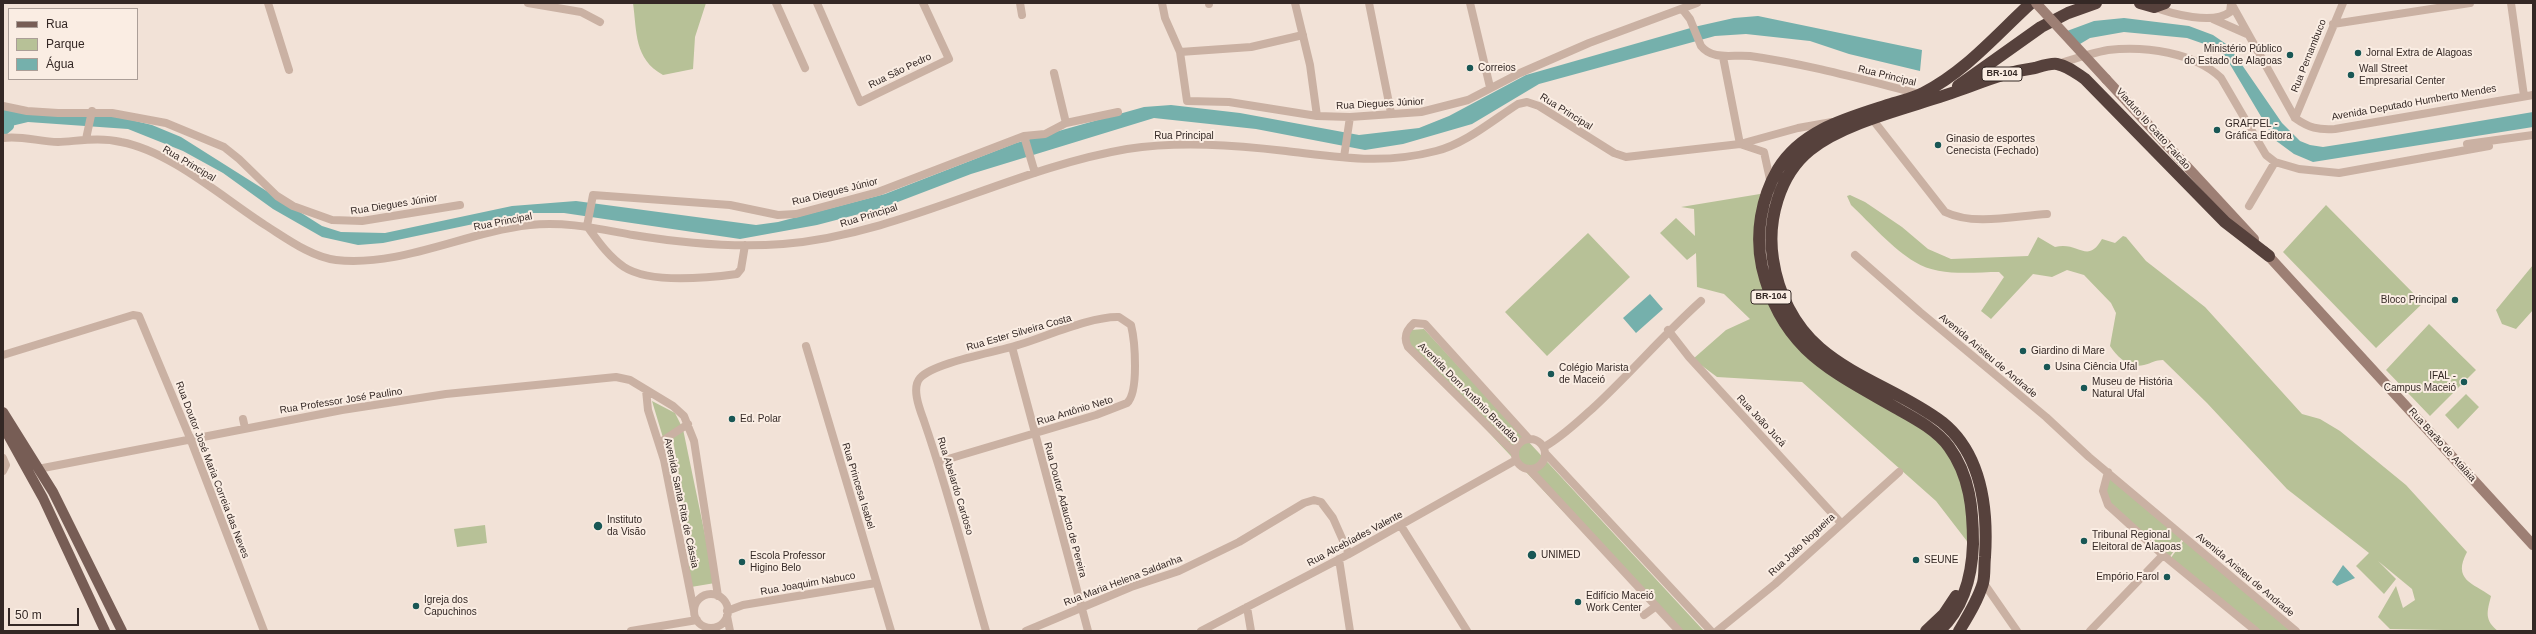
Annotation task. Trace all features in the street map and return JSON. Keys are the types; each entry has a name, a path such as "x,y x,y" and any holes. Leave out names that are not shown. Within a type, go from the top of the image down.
{"highway":[{"path":"1950,94 2041,27 2068,13 2096,3"},
{"path":"2140,3 2160,5"},
{"name":"BR-104","path":"1939,631 1954,615 1964,598 1970,577 1973,519 1965,477 1949,447 1939,436 1916,419 1824,366 1806,351 1783,321 1766,285 1759,244 1761,220 1771,185 1786,158 1802,142 1825,127 1921,94 1953,76 1974,59 2023,5"},
{"path":"2056,64 2069,68 2085,79 2224,222 2269,256"},
{"name":"BR-104","path":"1959,631 1973,608 1983,582 1987,529 1986,507 1980,484 1966,451 1944,424 1906,398 1842,363 1821,349 1805,334 1792,314 1780,289 1770,241 1773,214 1782,188 1792,170 1809,150 1831,137 1872,120 1950,94 2004,73 2056,64"},
{"path":"1926,631 1953,602 1960,587 1969,554 1973,519"}],"main road":[{"name":"Viaduto Ib Gatto Falcão","path":"2036,3 2269,256"},
{"name":"Rua Barão de Atalaia","path":"2269,256 2533,545"},
{"path":"3,412 53,492 122,631"},
{"path":"3,426 43,498 105,631"}],"street":[{"path":"268,3 289,70"},
{"path":"531,3 581,12 600,22"},
{"path":"776,3 805,68"},
{"name":"Rua São Pedro","path":"817,3 860,102 949,59 923,3"},
{"path":"1020,3 1022,15"},
{"path":"1162,3 1165,18 1180,52 1245,48 1303,35"},
{"path":"1295,3 1303,35 1318,116"},
{"path":"1369,3 1392,113"},
{"path":"1470,3 1490,87"},
{"name":"Rua Diegues Júnior","path":"1180,52 1187,100 1229,102 1318,116 1350,117 1421,112 1450,106 1468,100 1490,87 1589,43 1683,10 1697,3"},
{"path":"2160,5 2169,13 2210,18 2223,17 2230,12 2231,3"},
{"name":"Avenida Deputado Humberto Mendes","path":"2231,3 2295,118 2307,127 2318,130 2335,129 2533,95"},
{"name":"Rua Pernambuco","path":"2295,118 2343,3"},
{"path":"2333,24 2467,3"},
{"path":"2511,3 2524,96"},
{"path":"1683,10 1693,26 1701,46 1723,57 1740,144"},
{"path":"2210,18 2247,34"},
{"name":"BR-104","path":"2056,64 2108,50 2126,50 2182,56 2197,61 2211,68 2222,78 2266,155 2275,162"},
{"name":"Rua Principal","path":"1723,57 1748,56 1921,94"},
{"path":"1054,72 1066,123"},
{"name":"Rua Principal","path":"3,138 14,136 55,142 86,139 120,141 140,147 184,170 296,245 331,260 370,261 531,225 587,224 680,241 745,245 785,244 865,230 1035,173 1124,150 1150,146 1251,147 1344,154 1389,160 1435,151 1468,136 1518,104 1527,102 1539,106 1614,153 1626,157 1740,144 1798,128 1840,121"},
{"name":"Rua Diegues Júnior","path":"3,106 27,111 58,113 91,112 142,117 166,123 224,147 240,159 277,196 293,206 332,220 362,221 460,205"},
{"path":"86,139 91,112"},
{"name":"Rua Diegues Júnior","path":"587,224 593,198 730,205 778,214 796,214 878,192 1025,138 1045,134 1066,123 1118,112"},
{"path":"1344,154 1350,117"},
{"path":"1872,120 1945,212 1958,218 2047,214"},
{"path":"2467,144 2533,135"},
{"path":"1025,138 1035,173"},
{"name":"Rua Principal","path":"1740,144 1764,152 1771,185"},
{"path":"2249,206 2275,162 2320,173 2339,173 2489,146"},
{"path":"587,224 602,247 625,268 641,273 672,278 703,279 737,274 741,269 745,245"},
{"name":"Avenida Aristeu de Andrade","path":"1855,255 2296,631"},
{"path":"1529,469 1537,467 1543,461 1544,450 1612,390 1668,330 1701,301"},
{"name":"Rua Doutor José Maria Correia das Neves","path":"3,355 133,315 139,316 190,438 264,631"},
{"name":"Rua Antônio Neto","path":"938,462 1121,407 1130,401 1134,391 1134,346 1131,326 1119,317 1096,320"},
{"name":"Rua Ester Silveira Costa","path":"948,364 1012,347 1096,320"},
{"name":"Avenida Dom Antônio Brandão","path":"1515,457 1408,347 1405,338 1408,329 1414,323 1425,324 1529,439"},
{"name":"Rua João Jucá","path":"1668,330 1689,357 1841,523"},
{"name":"Rua Princesa Isabel","path":"806,346 891,631"},
{"name":"Rua Doutor Adaucto de Pereira","path":"1012,347 1034,434 1088,631"},
{"name":"Rua Abelardo Cardoso","path":"948,364 920,377 917,383 916,392 921,413 938,462 986,631"},
{"name":"Rua Professor José Paulino","path":"38,469 190,438 446,394 570,381 624,378 646,390"},
{"name":"Avenida Santa Rita de Cássia","path":"646,390 673,406 688,424 694,441 718,596"},
{"name":"Avenida Santa Rita de Cássia","path":"646,390 648,410 659,443 694,611"},
{"path":"243,419 245,428"},
{"path":"659,443 688,424"},
{"path":"1679,631 1529,469 1522,466 1515,457 1519,444 1529,439 1535,440 1711,631"},
{"name":"Rua Alcebíades Valente","path":"1201,631 1401,526 1515,457"},
{"path":"3,458 6,465 3,471"},
{"name":"Rua João Nogueira","path":"1717,631 1775,584 1841,523 1900,472"},
{"path":"2108,472 2103,491 2105,500 2163,554 2256,631"},
{"name":"Rua Maria Helena Saldanha","path":"1026,631 1081,607 1179,571 1239,542 1304,503 1314,500 1321,502 1333,518 1349,554"},
{"path":"1401,526 1467,631"},
{"path":"2090,631 2163,554"},
{"path":"1340,559 1350,631"},
{"name":"Rua Joaquim Nabuco","path":"727,610 743,605 876,582"},
{"path":"1983,582 2017,631"},
{"path":"700,625 694,611 700,598 709,594 718,596 727,610 730,631"},
{"path":"1247,606 1251,631"},
{"path":"1644,615 1655,606"},
{"path":"631,631 700,625 716,627 727,610"}],"green space":[{"path":"633,3 706,3 695,37 693,69 663,75 654,69 642,53 639,44"},
{"path":"1766,193 1761,262 1806,351 1949,447 1965,477 1973,549 1936,501 1802,382 1717,377 1693,359 1726,330 1750,319 1724,294 1697,287 1696,253 1687,260 1660,233 1676,218 1695,236 1694,209 1681,207"},
{"path":"1850,195 1865,202 1902,227 1928,249 1951,259 2028,256 2038,237 2055,247 2063,246 2087,251 2097,247 2102,239 2115,243 2123,236 2126,237 2146,261 2205,307 2302,414 2320,419 2340,431 2406,485 2467,552 2463,561 2463,575 2472,584 2491,596 2488,607 2488,615 2490,623 2498,631 2390,629 2378,617 2396,586 2403,608 2415,600 2412,589 2378,561 2396,579 2384,594 2356,566 2369,553 2287,489 2207,403 2163,360 2158,360 2139,366 2129,364 2120,358 2110,346 2116,313 2111,303 2084,275 2067,270 2052,277 2033,274 1991,319 1981,311 2004,277 1999,272 1956,273 1924,267 1898,250 1851,205 1847,196"},
{"path":"2326,205 2423,303 2376,348 2283,252"},
{"path":"1588,233 1630,277 1547,356 1505,312"},
{"path":"2533,265 2533,310 2516,329 2502,324 2496,310"},
{"path":"2429,324 2476,370 2430,416 2386,370"},
{"path":"1424,329 1704,631 1676,631 1409,348 1407,339 1411,330"},
{"path":"2466,394 2479,407 2458,429 2445,415"},
{"path":"652,401 675,413 683,429 715,583 691,587 686,566 694,565 673,440 664,441"},
{"path":"2109,475 2182,539 2169,558 2110,507 2105,493"},
{"path":"485,525 487,543 457,547 454,529"},
{"path":"2184,540 2294,631 2254,631 2170,559"}],"water":[{"path":"1758,16 1922,50 1920,71 1849,54 1810,41 1746,34 1715,36 1539,84 1472,124 1403,144 1365,150 1256,129 1154,118 971,174 882,208 817,225 740,239 564,213 526,213 383,243 358,245 322,237 273,209 223,173 183,151 128,129 28,122 3,128 3,107 119,117 152,125 181,137 322,226 341,232 385,233 512,206 576,201 756,225 778,222 885,194 1016,143 1144,107 1171,105 1240,113 1359,135 1419,128 1449,116 1526,75 1694,27 1734,18"},
{"path":"2124,18 2189,26 2213,35 2229,46 2282,123 2300,141 2310,145 2323,147 2533,112 2533,127 2313,162 2294,154 2275,140 2225,56 2207,45 2187,38 2124,32 2090,38 2080,44 2067,31 2094,21"},
{"path":"1650,294 1663,309 1636,333 1623,318"},
{"path":"2343,565 2355,578 2337,586 2332,582"}],"waterway":[{"path":"3,131 9,126 8,119"}],"place":[{"name":"Jornal Extra de Alagoas","path":"2358,53"},
{"name":"Ministério Público do Estado de Alagoas","path":"2290,55"},
{"name":"Correios","path":"1470,68"},
{"name":"Wall Street Empresarial Center","path":"2351,75"},
{"name":"GRAFPEL - Gráfica Editora","path":"2217,130"},
{"name":"Ginasio de esportes Cenecista (Fechado)","path":"1938,145"},
{"name":"Bloco Principal","path":"2455,300"},
{"name":"Giardino di Mare","path":"2023,351"},
{"name":"Usina Ciência Ufal","path":"2047,367"},
{"name":"Colégio Marista de Maceió","path":"1551,374"},
{"name":"IFAL - Campus Maceió","path":"2464,382"},
{"name":"Museu de História Natural Ufal","path":"2084,388"},
{"name":"Ed. Polar","path":"732,419"},
{"name":"Instituto da Visão","path":"598,526"},
{"name":"Tribunal Regional Eleitoral de Alagoas","path":"2084,541"},
{"name":"UNIMED","path":"1532,555"},
{"name":"SEUNE","path":"1916,560"},
{"name":"Escola Professor Higino Belo","path":"742,562"},
{"name":"Empório Farol","path":"2167,577"},
{"name":"Edifício Maceió Work Center","path":"1578,602"},
{"name":"Igreja dos Capuchinos","path":"416,606"}]}
